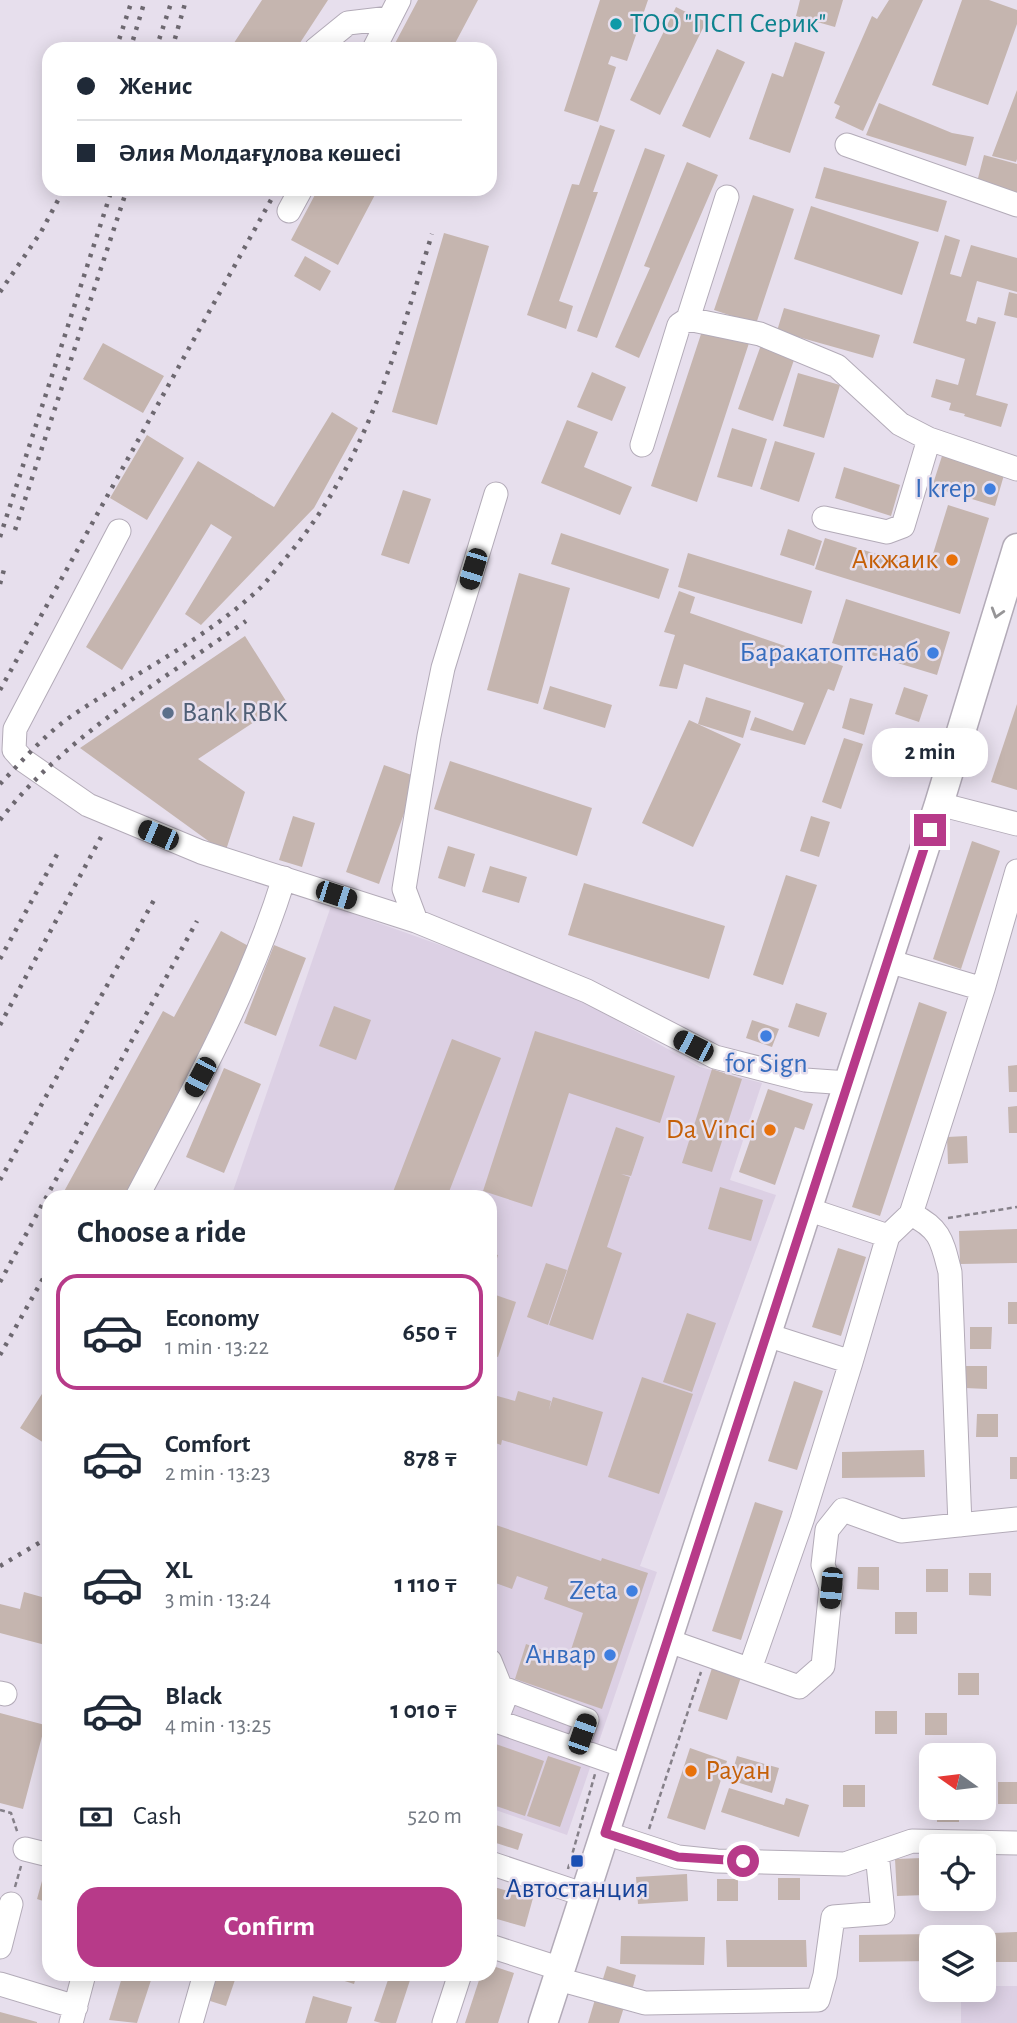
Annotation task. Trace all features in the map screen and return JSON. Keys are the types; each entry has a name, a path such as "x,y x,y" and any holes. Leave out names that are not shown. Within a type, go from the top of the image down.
{"main road":[{"path":"543,2023 939,804 1017,548"}],"street":[{"path":"325,42 348,23 395,9"},
{"path":"378,42 395,9"},
{"path":"846,145 1017,205"},
{"path":"289,211 297,196"},
{"path":"642,445 679,325 688,319 727,197"},
{"path":"688,319 760,334 837,366 900,424 929,439 1017,469"},
{"path":"824,518 887,532 903,526 929,439"},
{"path":"416,920 404,889 429,736 443,668 496,495"},
{"path":"119,531 15,729 14,750 23,760 88,805 181,845 416,920 587,991 715,1057 805,1080 848,1083"},
{"path":"939,804 1017,824"},
{"path":"750,1669 802,1520 888,1236 919,1219 1017,871"},
{"path":"141,1190 226,1029 266,937 284,878"},
{"path":"888,961 983,989"},
{"path":"807,1209 888,1236"},
{"path":"919,1219 942,1238 950,1272 960,1525"},
{"path":"767,1335 851,1362"},
{"path":"667,1640 799,1687 823,1667 831,1588 823,1565 827,1530 843,1510 901,1531 1017,1520"},
{"path":"497,1678 505,1698"},
{"path":"497,1718 508,1690 587,1720 576,1749"},
{"path":"497,1721 626,1767"},
{"path":"605,1833 678,1857 717,1861 845,1864 912,1841 1017,1843"},
{"path":"25,1849 42,1853"},
{"path":"497,1949 559,1974 645,2003 818,2000 825,1975 833,1917 883,1913 877,1853"},
{"path":"497,1865 585,1895"},
{"path":"0,1947 11,1904"},
{"path":"0,1984 73,2015 82,1981"},
{"path":"191,2023 203,1981"},
{"path":"444,2023 458,1981"}],"path":[{"path":"919,1219 1017,1207"},
{"path":"644,1846 706,1655"},
{"path":"0,1810 11,1813 15,1819 25,1849 11,1904"}],"shaded area":[{"path":"331,906 555,986 700,1067 762,1083 730,1180 776,1195 640,1566 657,1572 567,1835 497,1810 497,1190 233,1190"},
{"path":"996,1986 1017,1986 1017,2023 961,2023 961,2002 996,2002"}],"building":[{"path":"262,0 328,0 301,42 235,42"},
{"path":"418,0 478,0 456,42 396,42"},
{"path":"600,0 648,0 627,61 611,56 608,64 616,67 598,122 564,111"},
{"name":"ТОО \"ПСП Серик\"","path":"800,0 843,0 835,27 796,16"},
{"path":"889,0 923,0 863,131 835,118 840,106 834,103 872,16 877,19"},
{"path":"962,0 989,0 1017,10 1017,24 988,105 932,85"},
{"path":"676,7 706,22 660,115 630,100"},
{"path":"795,42 825,52 790,153 749,139 772,73 783,77"},
{"path":"717,49 745,62 710,138 682,126"},
{"path":"1017,90 1017,159 1016,162 992,156"},
{"path":"879,103 952,133 974,137 966,166 866,135"},
{"path":"600,125 615,130 593,192 598,192 559,301 573,306 566,329 527,315 572,184 579,185"},
{"path":"645,148 665,155 597,338 577,331"},
{"path":"984,155 1017,164 1017,193 977,182"},
{"path":"687,162 718,175 639,358 615,347 650,268 644,266"},
{"path":"824,167 947,201 938,232 815,198"},
{"path":"753,195 794,209 756,324 714,310"},
{"path":"314,196 374,196 338,265 291,240"},
{"path":"811,206 919,242 902,295 794,259"},
{"path":"444,233 489,246 437,425 392,412"},
{"path":"945,235 960,240 950,274 961,277 971,245 1017,258 1017,292 977,281 966,321 976,324 978,317 996,322 976,395 1008,404 1001,427 949,410 951,403 931,397 936,379 958,385 965,359 913,343"},
{"path":"305,256 331,271 320,291 294,276"},
{"path":"1009,292 1017,294 1017,318 1004,315"},
{"path":"784,308 880,335 873,358 777,331"},
{"path":"703,328 749,343 697,502 651,486"},
{"path":"103,343 164,376 143,413 83,379"},
{"path":"761,345 795,357 773,421 738,409"},
{"path":"592,372 626,387 612,421 577,407"},
{"path":"798,373 840,385 824,438 783,426"},
{"path":"332,412 358,428 314,508 201,625 185,614 232,537 211,524 122,670 86,647 198,461 274,507"},
{"path":"567,420 598,432 584,467 632,487 620,515 541,483"},
{"path":"732,428 767,439 752,487 717,477"},
{"path":"147,435 184,458 147,520 110,498"},
{"path":"775,441 815,453 799,502 760,489"},
{"path":"942,456 1004,475 995,506 932,487"},
{"path":"844,467 900,485 891,516 835,498"},
{"path":"403,490 431,499 409,564 381,555"},
{"path":"948,505 989,518 960,614 815,569 825,538 928,570"},
{"path":"788,529 822,541 814,566 780,555"},
{"path":"561,533 669,569 659,599 551,564"},
{"path":"688,553 812,591 802,624 678,587"},
{"path":"519,573 570,588 538,704 487,690"},
{"path":"679,591 695,597 690,613 843,666 834,691 828,689 805,745 750,730 755,717 793,731 804,703 684,664 677,689 659,686 675,635 664,632"},
{"path":"846,599 950,632 937,675 832,643"},
{"path":"245,636 286,701 198,759 245,792 225,853 80,748"},
{"path":"550,686 612,705 605,728 543,709"},
{"path":"904,687 928,695 919,722 895,714"},
{"path":"706,697 751,711 743,738 698,724"},
{"path":"850,698 873,704 864,735 842,728"},
{"path":"1017,704 1017,790 991,782"},
{"path":"689,720 741,744 693,847 642,823"},
{"path":"844,738 863,744 841,809 822,802"},
{"path":"450,761 592,808 577,856 434,809"},
{"path":"384,765 417,777 379,884 346,872"},
{"path":"293,816 315,823 302,867 279,860"},
{"path":"811,816 830,822 819,857 800,851"},
{"path":"972,841 1000,851 961,969 933,959"},
{"path":"448,846 475,854 465,887 438,878"},
{"path":"490,866 527,877 519,903 482,892"},
{"path":"786,875 817,885 783,985 753,975"},
{"path":"584,883 725,926 709,979 568,935"},
{"path":"221,931 254,949 206,1037 215,1042 135,1190 65,1190 163,1011 174,1017"},
{"path":"274,945 306,958 276,1036 244,1023"},
{"path":"919,1002 947,1012 880,1216 852,1207"},
{"path":"796,1003 827,1013 819,1037 788,1027"},
{"path":"334,1006 371,1020 356,1060 319,1046"},
{"path":"752,1020 779,1029 772,1047 746,1038"},
{"path":"535,1031 675,1076 660,1123 569,1093 532,1207 497,1196 497,1190 483,1190"},
{"path":"452,1039 501,1058 450,1190 394,1190"},
{"path":"1017,1065 1017,1092 1009,1092 1008,1066"},
{"path":"224,1068 261,1084 224,1173 186,1157"},
{"path":"712,1069 742,1079 712,1172 682,1163"},
{"path":"768,1089 813,1104 804,1130 795,1127 775,1185 739,1172"},
{"path":"1017,1106 1017,1133 1009,1133 1008,1107"},
{"path":"616,1127 644,1137 631,1176 621,1174 630,1177 607,1247 622,1253 593,1340 549,1325"},
{"path":"967,1136 968,1163 948,1164 947,1137"},
{"path":"720,1187 763,1200 751,1241 708,1229"},
{"path":"1017,1229 1017,1263 960,1264 959,1231"},
{"path":"838,1248 866,1257 841,1336 812,1327"},
{"path":"546,1263 567,1270 548,1325 527,1317"},
{"path":"497,1295 516,1302 497,1357"},
{"path":"1008,1302 1017,1302 1017,1324 1008,1324"},
{"path":"687,1313 716,1323 692,1392 663,1382"},
{"path":"970,1327 992,1327 991,1349 970,1349"},
{"path":"966,1366 987,1366 987,1389 965,1388"},
{"path":"642,1377 693,1394 659,1494 608,1477"},
{"path":"794,1381 823,1391 797,1470 768,1461"},
{"path":"518,1391 551,1401 549,1410 553,1397 603,1412 587,1466 502,1440 501,1445 497,1444 497,1396 515,1401"},
{"path":"42,1394 42,1442 20,1428"},
{"path":"977,1414 998,1414 998,1437 976,1437"},
{"path":"924,1450 925,1477 842,1478 842,1452"},
{"path":"1010,1457 1017,1457 1017,1479 1010,1479"},
{"path":"755,1502 783,1511 741,1640 712,1631"},
{"path":"497,1525 601,1561 602,1558 648,1573 602,1709 515,1679 526,1644 568,1659 583,1613 544,1599 548,1587 517,1576 512,1589 497,1584"},
{"path":"858,1567 879,1567 879,1590 857,1589"},
{"path":"926,1569 948,1569 948,1592 926,1592"},
{"path":"969,1573 991,1573 991,1596 969,1595"},
{"path":"24,1592 42,1597 42,1644 0,1633 0,1604 20,1609"},
{"path":"895,1612 917,1612 917,1634 895,1634"},
{"path":"712,1668 741,1677 727,1720 698,1711"},
{"path":"958,1673 979,1673 979,1695 958,1695"},
{"path":"875,1711 897,1711 897,1734 875,1734"},
{"path":"0,1713 42,1724 42,1736 23,1809 0,1803"},
{"path":"925,1713 947,1713 947,1735 925,1735"},
{"path":"497,1744 544,1761 525,1816 497,1806"},
{"path":"690,1748 727,1761 705,1830 667,1818"},
{"path":"548,1756 581,1767 560,1827 527,1816"},
{"path":"737,1756 779,1768 772,1793 730,1780"},
{"path":"998,1782 1017,1782 1017,1804 998,1804"},
{"path":"843,1785 865,1785 865,1807 843,1807"},
{"path":"729,1788 784,1805 786,1798 809,1805 799,1837 721,1812"},
{"path":"937,1820 959,1820 959,1822"},
{"path":"497,1825 523,1834 518,1850 497,1843"},
{"path":"919,1858 919,1895 897,1896 895,1859"},
{"path":"687,1874 688,1901 638,1904 636,1877"},
{"path":"778,1878 800,1878 800,1900 778,1900"},
{"path":"717,1879 738,1879 738,1901 717,1901"},
{"path":"42,1881 42,1901 37,1899"},
{"path":"497,1888 533,1898 525,1927 497,1919"},
{"path":"1017,1932 1017,1962 996,1962 996,1933"},
{"path":"919,1934 919,1961 859,1962 859,1935"},
{"path":"621,1936 705,1937 704,1965 620,1964"},
{"path":"726,1940 806,1940 807,1967 727,1967"},
{"path":"607,1966 636,1975 632,1991 602,1982"},
{"path":"497,1967 514,1973 498,2023 465,2023 479,1981 497,1981"},
{"path":"121,1981 151,1981 137,2023 109,2020"},
{"path":"214,1981 235,1981 226,2006 207,2000"},
{"path":"388,1981 410,1981 396,2023 374,2021"},
{"path":"313,1996 352,2007 347,2023 305,2023"},
{"path":"596,1996 625,2004 619,2023 588,2023"},
{"path":"0,2012 37,2022 37,2023 0,2023"}],"railway":[{"path":"118,42 132,0"},
{"path":"133,40 145,0"},
{"path":"158,42 172,0"},
{"path":"174,42 186,0"},
{"path":"0,292 41,232 60,196"},
{"path":"0,537 110,196"},
{"path":"15,530 125,196"},
{"path":"0,690 273,196"},
{"path":"0,784 63,722 214,626 257,591 285,559 313,522 358,445 391,364 432,234"},
{"path":"0,584 5,566"},
{"path":"0,820 25,790 84,736 246,621"},
{"path":"0,1025 101,837"},
{"path":"0,959 60,849"},
{"path":"0,1180 154,900"},
{"path":"50,1190 197,921"},
{"path":"0,1282 42,1205"},
{"path":"0,1355 42,1280"},
{"path":"0,1566 42,1541"}],"place":[{"name":"ТОО \"ПСП Серик\"","path":"616,24"},
{"name":"I krep","path":"990,489"},
{"name":"Акжаик","path":"952,560"},
{"name":"Баракатоптснаб","path":"933,653"},
{"name":"Bank RBK","path":"168,713"},
{"name":"for Sign","path":"766,1036"},
{"name":"Da Vinci","path":"770,1130"},
{"name":"Zeta","path":"632,1591"},
{"name":"Анвар","path":"610,1655"},
{"name":"Рауан","path":"691,1771"},
{"name":"Автостанция","path":"577,1861"}],"route":[{"path":"743,1861 678,1857 605,1833 930,830"}]}
